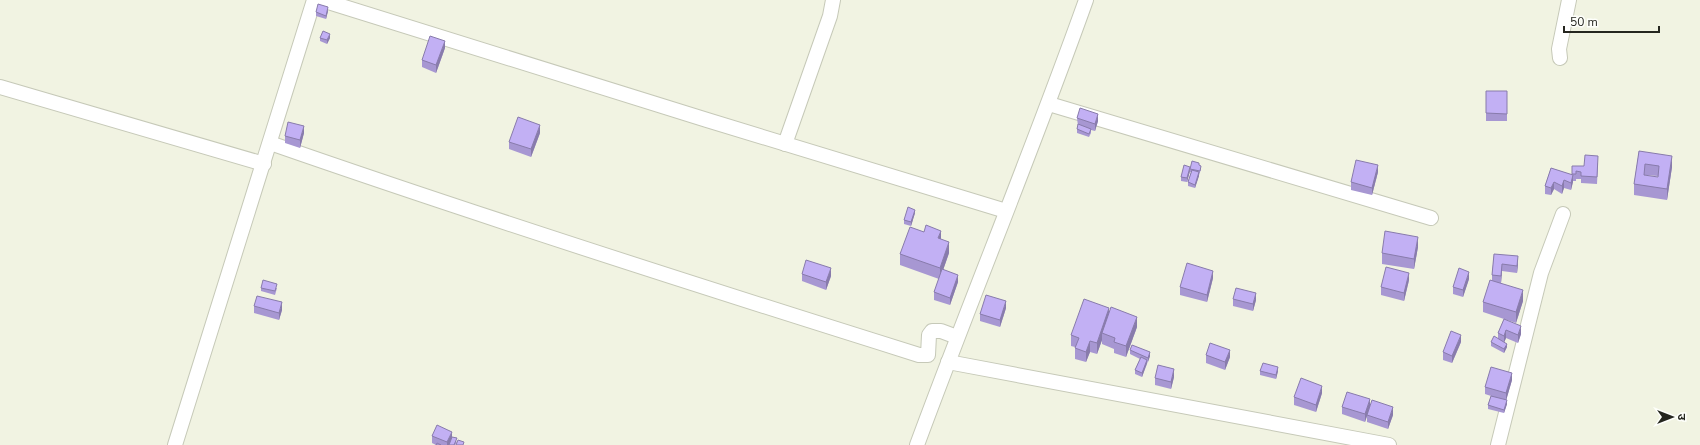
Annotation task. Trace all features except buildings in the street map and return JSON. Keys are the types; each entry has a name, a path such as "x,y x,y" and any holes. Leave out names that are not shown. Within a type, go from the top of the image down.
{"street":[{"path":"175,445 314,0"},
{"path":"322,0 1006,211"},
{"path":"785,144 830,16 833,0"},
{"path":"917,445 957,337 1049,104 1086,0"},
{"path":"1560,58 1559,49 1569,0"},
{"path":"0,87 264,164"},
{"path":"1049,104 1431,218"},
{"path":"270,143 364,176 632,265 919,355 928,355 929,335 932,331 941,331 957,337"},
{"path":"1498,445 1540,273 1563,214"},
{"path":"948,362 1389,445"}]}
